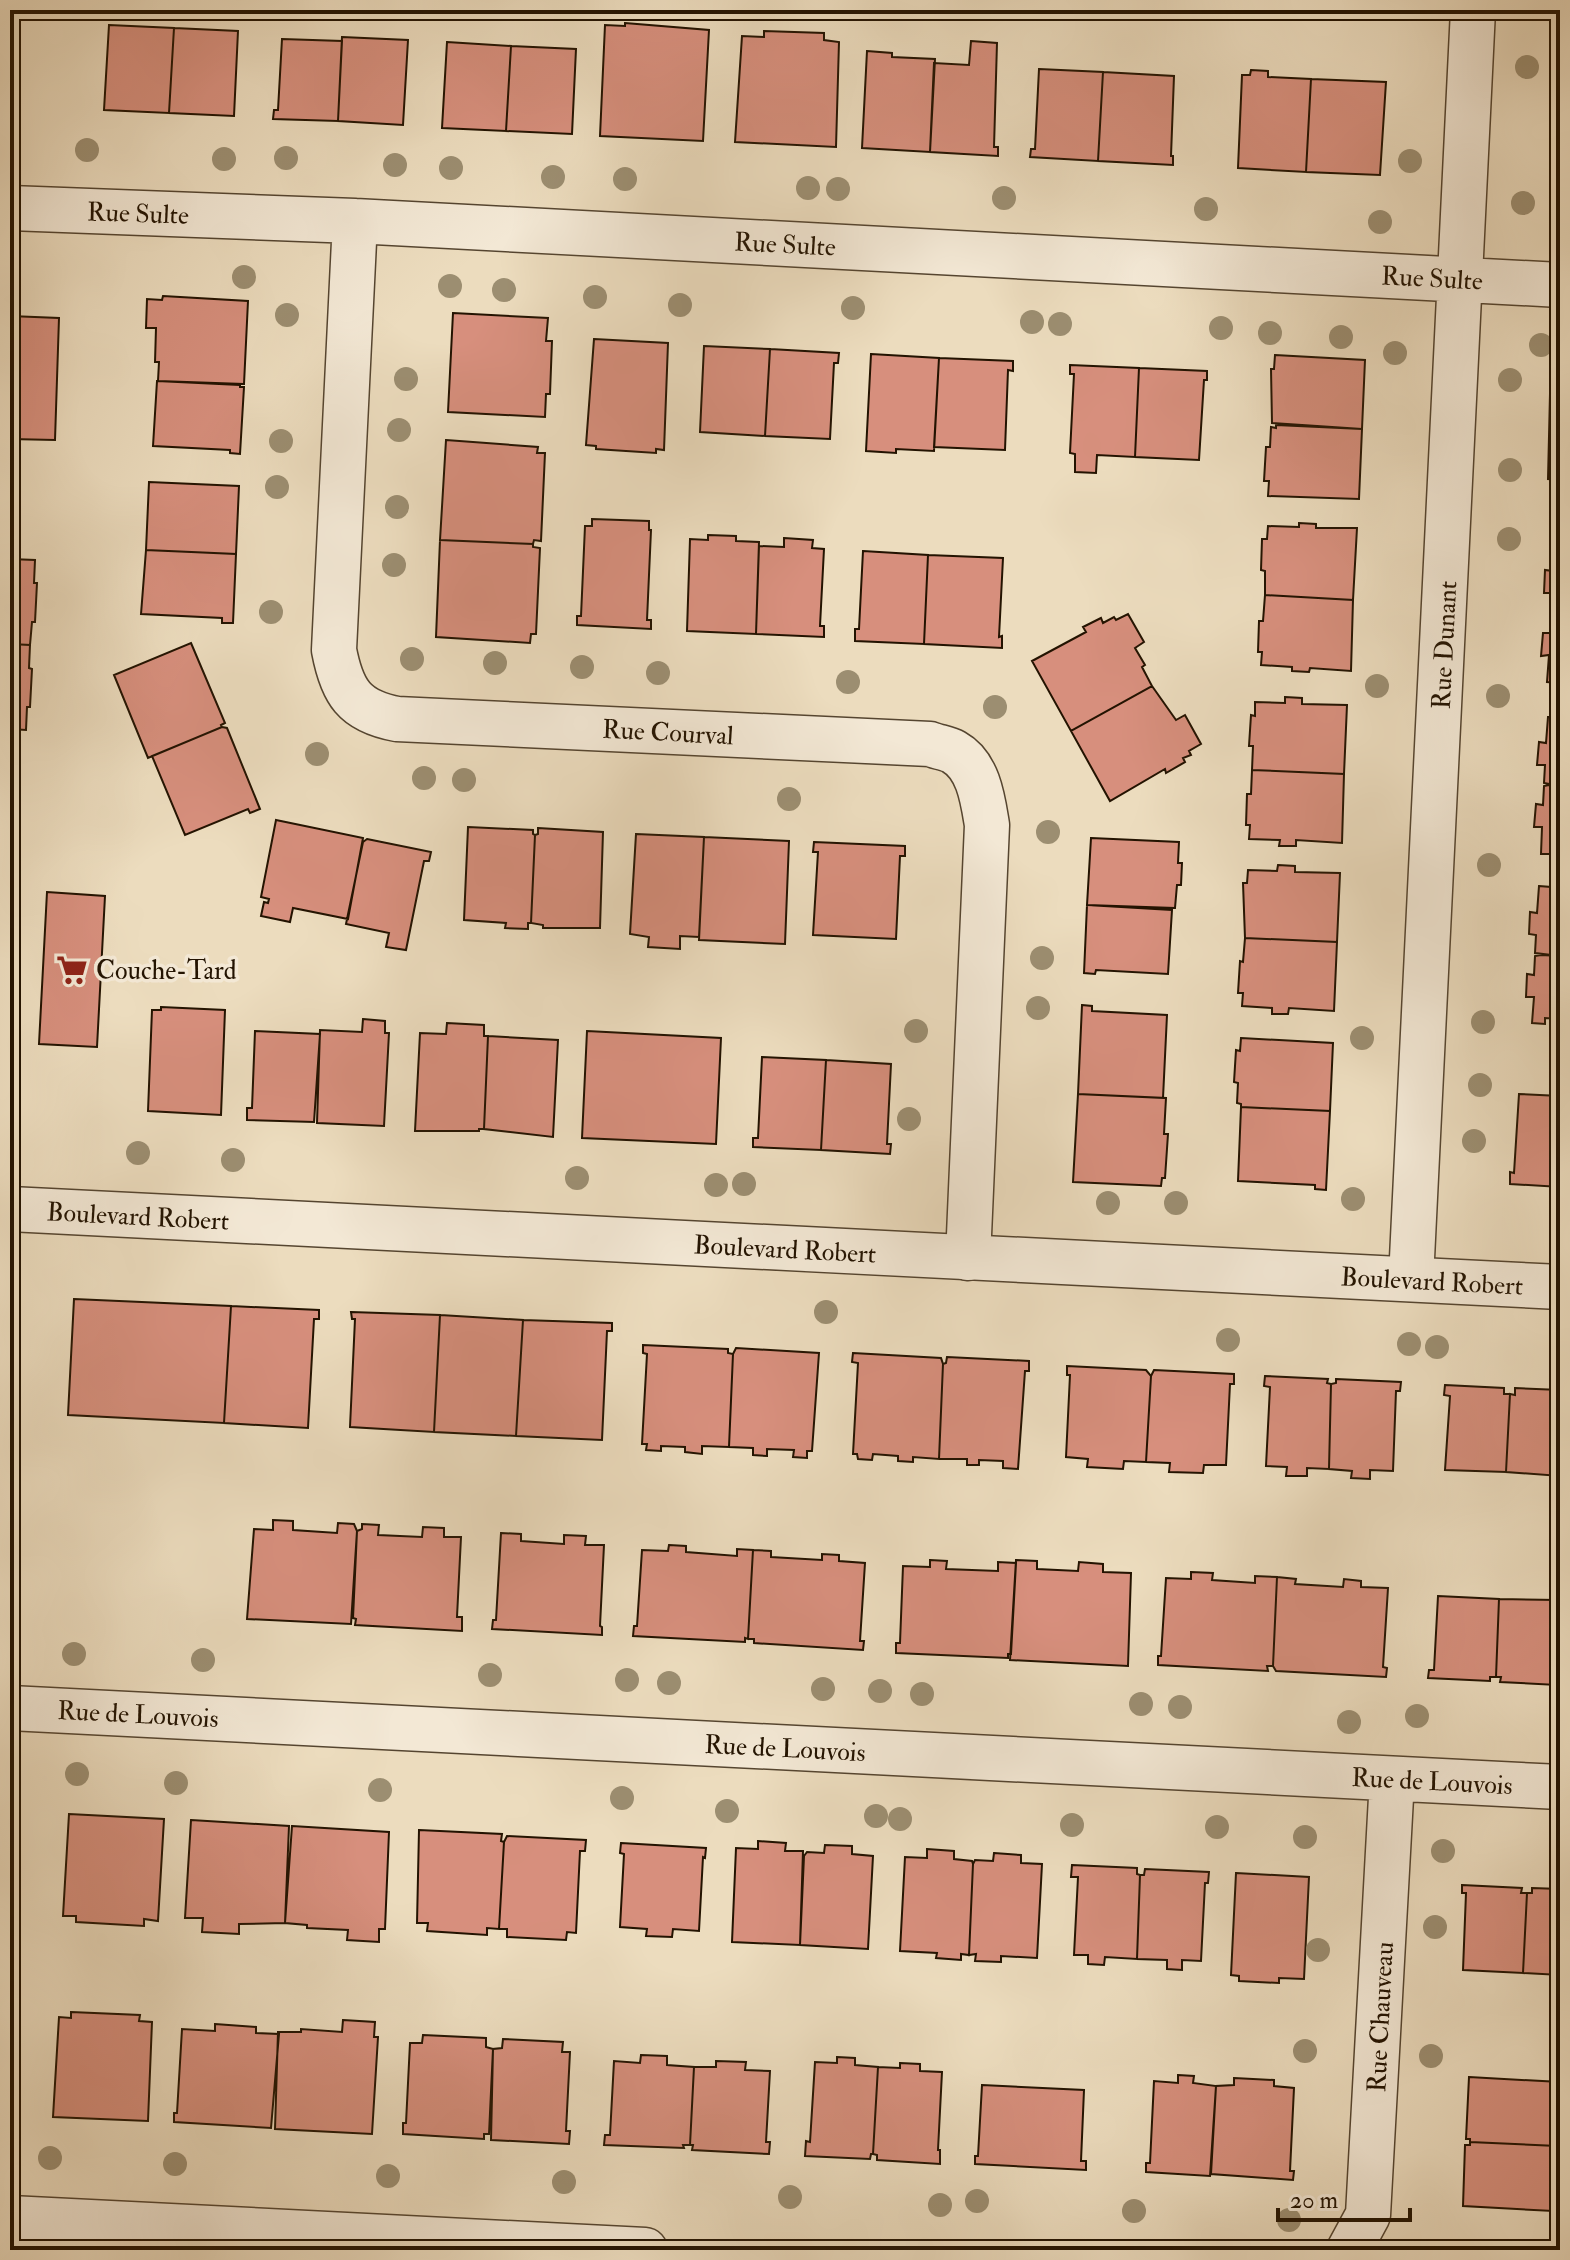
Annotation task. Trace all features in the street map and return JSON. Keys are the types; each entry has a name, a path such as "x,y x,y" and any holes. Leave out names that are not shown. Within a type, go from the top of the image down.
{"street":[{"name":"Rue Dunant","path":"1411,1279 1473,10"},
{"name":"Rue Sulte","path":"10,208 355,221 1560,285"},
{"name":"Rue Courval","path":"355,221 334,650 340,679 354,701 375,715 397,719 930,744 956,753 973,773 982,797 987,825 968,1258"},
{"name":"Boulevard Robert","path":"10,1209 1560,1287"},
{"name":"Rue de Louvois","path":"10,1708 1560,1787"},
{"name":"Rue Chauveau","path":"1349,2250 1368,2215 1392,1779"},
{"path":"10,2218 645,2250"}],"building":[{"path":"625,23 709,30 703,141 600,136 605,25 625,26"},
{"path":"109,25 174,28 169,113 104,110"},
{"path":"174,28 238,31 234,116 169,113"},
{"path":"764,31 824,33 824,40 839,42 836,147 735,142 742,36 764,37"},
{"path":"342,37 408,40 403,125 338,121"},
{"path":"282,39 342,41 338,121 273,119 274,110 278,110"},
{"path":"971,41 997,43 994,147 998,147 998,156 930,152 934,63 969,65"},
{"path":"447,42 511,46 506,131 442,128"},
{"path":"511,46 576,49 572,134 506,131"},
{"path":"867,51 892,53 892,57 935,59 930,152 862,148"},
{"path":"1039,69 1103,72 1098,161 1030,157 1031,149 1035,149"},
{"path":"1251,70 1268,71 1268,77 1311,79 1306,172 1238,168 1242,75 1250,75"},
{"path":"1103,72 1174,76 1173,165 1098,161"},
{"path":"1311,79 1386,82 1380,175 1306,172"},
{"path":"163,296 248,301 244,384 158,381 156,328 146,328 147,299 162,300"},
{"path":"453,313 548,318 546,341 552,341 550,394 546,394 545,417 448,412"},
{"path":"10,316 59,318 55,440 10,439"},
{"path":"594,339 668,343 664,450 656,449 656,453 596,449 596,446 586,445"},
{"path":"704,346 770,349 765,436 700,432"},
{"path":"770,349 839,353 838,363 834,363 830,439 765,436"},
{"path":"871,354 939,358 934,451 866,451"},
{"path":"1275,355 1365,360 1362,429 1272,423 1271,369 1274,369"},
{"path":"939,358 1013,361 1013,371 1008,370 1005,450 934,447"},
{"path":"1070,365 1139,368 1135,457 1097,455 1096,473 1075,472 1075,454 1070,453 1074,374 1070,374"},
{"path":"1139,368 1207,371 1199,460 1135,457"},
{"path":"157,381 244,387 240,454 230,453 230,450 153,446"},
{"path":"1550,394 1560,394 1560,480 1548,479"},
{"path":"1276,425 1362,429 1359,499 1268,496 1269,481 1264,481 1266,447 1270,447 1271,427 1276,428"},
{"path":"446,440 538,447 537,453 545,453 541,541 534,540 533,544 440,540"},
{"path":"149,482 239,486 236,554 146,550"},
{"path":"592,519 649,521 647,620 651,620 651,629 577,625 577,616 581,616 585,526 592,526"},
{"path":"1299,523 1316,524 1316,528 1357,528 1353,600 1265,595 1265,571 1261,570 1262,539 1267,539 1268,526 1299,527"},
{"path":"708,535 736,536 736,541 759,542 756,634 687,631 690,539 708,540"},
{"path":"784,538 813,540 812,548 824,549 820,626 824,626 824,637 756,634 759,546 784,547"},
{"path":"440,540 533,544 533,547 540,548 536,634 531,634 530,643 436,637"},
{"path":"1554,545 1560,545 1560,614 1551,612 1552,593 1544,593 1545,570 1553,571"},
{"path":"146,550 236,554 233,623 222,623 222,618 141,614"},
{"path":"863,551 928,555 924,644 855,641 855,629 859,629"},
{"path":"928,555 1003,558 999,637 1002,636 1002,648 924,644"},
{"path":"10,559 35,560 35,622 32,622 30,645 10,644"},
{"path":"1265,595 1353,600 1351,671 1310,668 1309,672 1292,671 1292,667 1261,665 1262,652 1258,652 1259,621 1263,621"},
{"path":"1128,614 1144,642 1135,648 1152,686 1071,731 1032,661 1086,632 1083,627 1101,618 1103,623"},
{"path":"1560,614 1560,683 1547,682 1549,655 1541,656 1543,633 1550,633 1551,615"},
{"path":"191,643 225,723 222,727 148,758 114,675"},
{"path":"10,644 30,645 29,668 32,669 26,730 10,729"},
{"path":"1152,686 1176,720 1185,715 1201,744 1189,751 1191,755 1183,758 1185,762 1166,773 1165,769 1110,801 1071,731"},
{"path":"1285,697 1302,698 1302,704 1347,705 1344,774 1252,770 1253,746 1249,746 1255,702 1285,703"},
{"path":"1548,717 1560,717 1560,786 1544,783 1545,765 1537,765 1539,742 1546,743"},
{"path":"222,727 227,728 260,809 250,813 248,809 185,835 152,756"},
{"path":"1252,770 1344,774 1342,843 1296,840 1296,846 1279,846 1280,840 1249,839 1247,794 1251,794"},
{"path":"1544,786 1560,786 1560,849 1554,849 1553,854 1541,854 1542,827 1534,827 1536,804 1543,805"},
{"path":"276,820 363,838 348,919 293,908 290,922 261,916 264,902 268,903 269,899 261,897"},
{"path":"468,827 533,830 531,923 528,923 528,929 505,928 506,923 464,920"},
{"path":"538,828 603,832 600,928 543,928 543,925 531,923 535,835"},
{"path":"636,834 704,837 699,937 680,936 680,949 648,947 649,937 630,934"},
{"path":"704,837 789,841 785,944 699,940"},
{"path":"1091,838 1179,842 1181,885 1177,885 1175,908 1087,905"},
{"path":"367,839 431,852 429,861 424,861 406,950 386,947 389,933 346,924 363,842"},
{"path":"814,842 905,846 905,856 900,856 896,939 813,935 818,852 813,852"},
{"path":"1278,865 1295,866 1295,872 1340,873 1337,942 1245,938 1243,883 1247,883 1248,870 1277,871"},
{"path":"1539,886 1551,887 1551,893 1560,893 1560,956 1535,953 1536,935 1529,934 1530,912 1537,913"},
{"name":"Couche-Tard","path":"47,892 105,896 97,1047 39,1044"},
{"path":"1087,905 1172,910 1168,974 1096,970 1095,974 1084,973"},
{"path":"10,911 19,912 15,977 10,976"},
{"path":"1245,938 1337,942 1334,1011 1289,1008 1288,1014 1272,1014 1272,1008 1242,1006 1243,993 1238,993"},
{"path":"1535,956 1560,956 1560,1019 1545,1018 1545,1024 1532,1023 1534,997 1526,997 1527,974 1534,975"},
{"path":"1082,1005 1092,1006 1092,1011 1167,1015 1163,1098 1078,1094"},
{"path":"161,1007 225,1010 221,1115 148,1111 152,1010 161,1010"},
{"path":"363,1019 385,1021 385,1033 389,1033 384,1126 317,1123 320,1030 362,1032"},
{"path":"447,1023 484,1025 484,1036 488,1036 484,1129 415,1131 420,1033 446,1034"},
{"path":"255,1031 320,1034 314,1122 247,1120 247,1108 252,1108"},
{"path":"587,1031 721,1038 716,1144 582,1138"},
{"path":"488,1036 558,1040 553,1137 484,1129"},
{"path":"1241,1038 1333,1043 1330,1111 1241,1107 1237,1103 1238,1083 1234,1082 1236,1050 1240,1051"},
{"path":"762,1057 826,1060 821,1150 753,1147 753,1138 758,1138"},
{"path":"826,1060 891,1064 887,1144 891,1144 890,1154 821,1150"},
{"path":"1078,1094 1166,1098 1164,1134 1168,1134 1165,1178 1162,1178 1161,1186 1073,1182"},
{"path":"1519,1094 1560,1096 1560,1187 1510,1184 1510,1172 1514,1173"},
{"path":"1241,1107 1330,1111 1326,1190 1315,1189 1315,1185 1238,1181"},
{"path":"74,1299 231,1306 224,1423 68,1415"},
{"path":"231,1306 319,1310 319,1319 314,1319 308,1428 224,1423"},
{"path":"351,1312 440,1315 434,1432 350,1427 355,1319 352,1319"},
{"path":"440,1315 523,1320 516,1436 434,1432"},
{"path":"523,1320 612,1323 612,1331 607,1331 602,1440 516,1436"},
{"path":"643,1345 728,1349 728,1353 733,1354 729,1447 702,1446 702,1454 685,1452 685,1447 661,1446 661,1451 646,1450 647,1444 642,1444 647,1354 643,1353"},
{"path":"736,1348 819,1353 812,1451 807,1451 807,1458 793,1457 794,1450 767,1449 767,1456 753,1455 753,1448 729,1447 733,1354"},
{"path":"853,1353 941,1358 939,1459 913,1457 913,1462 898,1461 898,1456 873,1454 872,1460 858,1459 857,1454 853,1454 858,1363 852,1362"},
{"path":"947,1357 1029,1361 1029,1371 1025,1371 1018,1469 1003,1468 1003,1461 979,1460 979,1465 967,1465 967,1459 939,1459 943,1364"},
{"path":"1067,1366 1146,1370 1151,1376 1146,1462 1124,1461 1123,1469 1087,1467 1088,1459 1066,1457 1070,1375 1067,1375"},
{"path":"1154,1370 1234,1374 1234,1384 1230,1384 1226,1465 1204,1465 1203,1473 1169,1472 1170,1463 1146,1462 1151,1376"},
{"path":"1265,1376 1328,1379 1327,1383 1331,1384 1329,1469 1307,1468 1307,1476 1286,1476 1287,1467 1266,1466 1270,1387 1264,1386"},
{"path":"1336,1379 1401,1382 1400,1391 1396,1391 1393,1471 1370,1470 1370,1479 1351,1478 1352,1471 1329,1469 1331,1384 1336,1383"},
{"path":"1445,1385 1504,1388 1504,1394 1510,1394 1506,1472 1445,1470 1450,1396 1444,1395"},
{"path":"1515,1388 1560,1390 1560,1476 1506,1472 1510,1394 1515,1395"},
{"path":"273,1520 293,1521 293,1530 337,1533 338,1523 354,1524 357,1531 351,1624 247,1619 254,1529 273,1530"},
{"path":"362,1524 379,1525 378,1535 422,1537 423,1527 444,1528 444,1537 461,1537 457,1617 462,1617 462,1631 355,1625 357,1531 362,1529"},
{"path":"501,1533 521,1534 521,1541 564,1544 564,1535 586,1536 585,1545 604,1545 602,1635 492,1629 493,1620 496,1620"},
{"path":"669,1545 686,1546 686,1552 737,1556 737,1549 753,1550 748,1639 745,1638 745,1642 633,1636 634,1626 637,1626 642,1550 668,1551"},
{"path":"753,1550 771,1551 771,1557 822,1560 822,1554 839,1555 839,1561 865,1563 860,1641 864,1641 863,1650 754,1643 754,1639 748,1639"},
{"path":"930,1560 947,1561 946,1569 998,1571 998,1562 1016,1563 1011,1654 1008,1658 896,1653 896,1643 900,1643 903,1566 930,1567"},
{"path":"1016,1560 1037,1561 1037,1569 1078,1571 1079,1562 1103,1564 1103,1572 1131,1573 1128,1666 1010,1660"},
{"path":"1191,1572 1213,1573 1212,1580 1255,1583 1255,1576 1277,1577 1273,1666 1267,1666 1268,1671 1158,1665 1166,1578 1191,1579"},
{"path":"1277,1577 1296,1579 1295,1584 1343,1587 1344,1579 1361,1581 1361,1587 1388,1588 1383,1667 1387,1668 1386,1677 1276,1671 1273,1666"},
{"path":"1438,1596 1499,1599 1496,1677 1490,1677 1490,1681 1428,1678 1429,1670 1434,1670"},
{"path":"1499,1599 1557,1600 1553,1675 1557,1675 1557,1685 1500,1682 1501,1677 1496,1677"},
{"path":"69,1814 164,1819 158,1921 144,1919 144,1926 76,1922 76,1916 63,1916"},
{"path":"191,1820 289,1826 285,1923 239,1924 239,1934 202,1932 203,1918 185,1918"},
{"path":"292,1826 389,1832 385,1929 379,1929 379,1942 347,1940 348,1930 307,1928 307,1925 285,1923"},
{"path":"419,1830 502,1834 499,1929 487,1928 487,1935 427,1931 428,1923 417,1923"},
{"path":"507,1836 586,1840 585,1851 580,1851 576,1933 567,1932 566,1940 507,1937 507,1929 499,1929 504,1842"},
{"path":"758,1841 786,1843 785,1851 803,1851 800,1945 732,1942 736,1848 758,1849"},
{"path":"621,1843 706,1848 699,1931 673,1929 672,1937 646,1936 647,1929 620,1927 624,1854 620,1853"},
{"path":"825,1845 852,1846 852,1854 873,1856 868,1949 800,1945 804,1856 807,1852 824,1853"},
{"path":"927,1849 954,1851 954,1859 972,1861 973,1864 969,1955 961,1954 961,1960 936,1958 937,1953 900,1951 905,1857 927,1858"},
{"path":"994,1853 1021,1855 1021,1863 1042,1864 1037,1958 1001,1956 1001,1962 975,1961 976,1954 969,1955 973,1864 975,1860 993,1861"},
{"path":"1072,1865 1137,1868 1140,1875 1137,1959 1105,1957 1104,1965 1088,1964 1088,1955 1074,1955 1078,1877 1071,1877"},
{"path":"1145,1869 1209,1872 1208,1883 1205,1883 1201,1961 1182,1960 1182,1970 1167,1969 1167,1960 1137,1959 1140,1875 1144,1875"},
{"path":"1236,1873 1309,1877 1304,1979 1279,1978 1279,1983 1239,1981 1239,1976 1231,1975"},
{"path":"1462,1885 1522,1888 1521,1893 1527,1893 1523,1973 1463,1970 1466,1893 1462,1893"},
{"path":"1532,1888 1560,1889 1560,1975 1523,1973 1527,1893 1532,1893"},
{"path":"71,2012 140,2015 139,2021 152,2022 148,2121 53,2117 59,2017 71,2018"},
{"path":"343,2020 375,2022 374,2037 378,2037 372,2134 275,2129 278,2032 301,2032 301,2029 342,2032"},
{"path":"215,2024 256,2027 256,2033 279,2034 271,2128 174,2122 182,2029 215,2031"},
{"path":"423,2035 486,2038 486,2047 493,2049 489,2134 484,2134 484,2139 403,2134 410,2043 422,2043"},
{"path":"503,2039 563,2042 562,2052 570,2052 566,2131 570,2131 569,2144 491,2140 493,2049 502,2048"},
{"path":"641,2055 667,2056 667,2065 694,2067 690,2145 683,2145 684,2148 604,2145 605,2135 610,2135 614,2061 640,2063"},
{"path":"837,2057 855,2058 855,2065 878,2067 873,2154 870,2159 805,2156 806,2141 810,2142 815,2062 837,2063"},
{"path":"716,2061 746,2062 745,2070 770,2071 766,2142 770,2142 769,2154 692,2150 694,2067 716,2067"},
{"path":"900,2063 920,2064 920,2071 942,2072 940,2164 877,2160 877,2155 873,2154 878,2067 900,2068"},
{"path":"1178,2075 1194,2076 1193,2083 1216,2086 1210,2176 1146,2172 1146,2163 1150,2163 1154,2081 1178,2083"},
{"path":"1469,2077 1560,2082 1557,2146 1470,2142 1466,2139"},
{"path":"1234,2078 1274,2080 1274,2086 1294,2088 1290,2171 1294,2171 1293,2180 1211,2174 1216,2086 1234,2085"},
{"path":"982,2085 1084,2090 1081,2161 1086,2161 1086,2170 975,2164"},
{"path":"1470,2142 1557,2146 1553,2211 1463,2206 1465,2145 1470,2145"}],"place":[{"name":"Couche-Tard","path":"72,970"}]}
